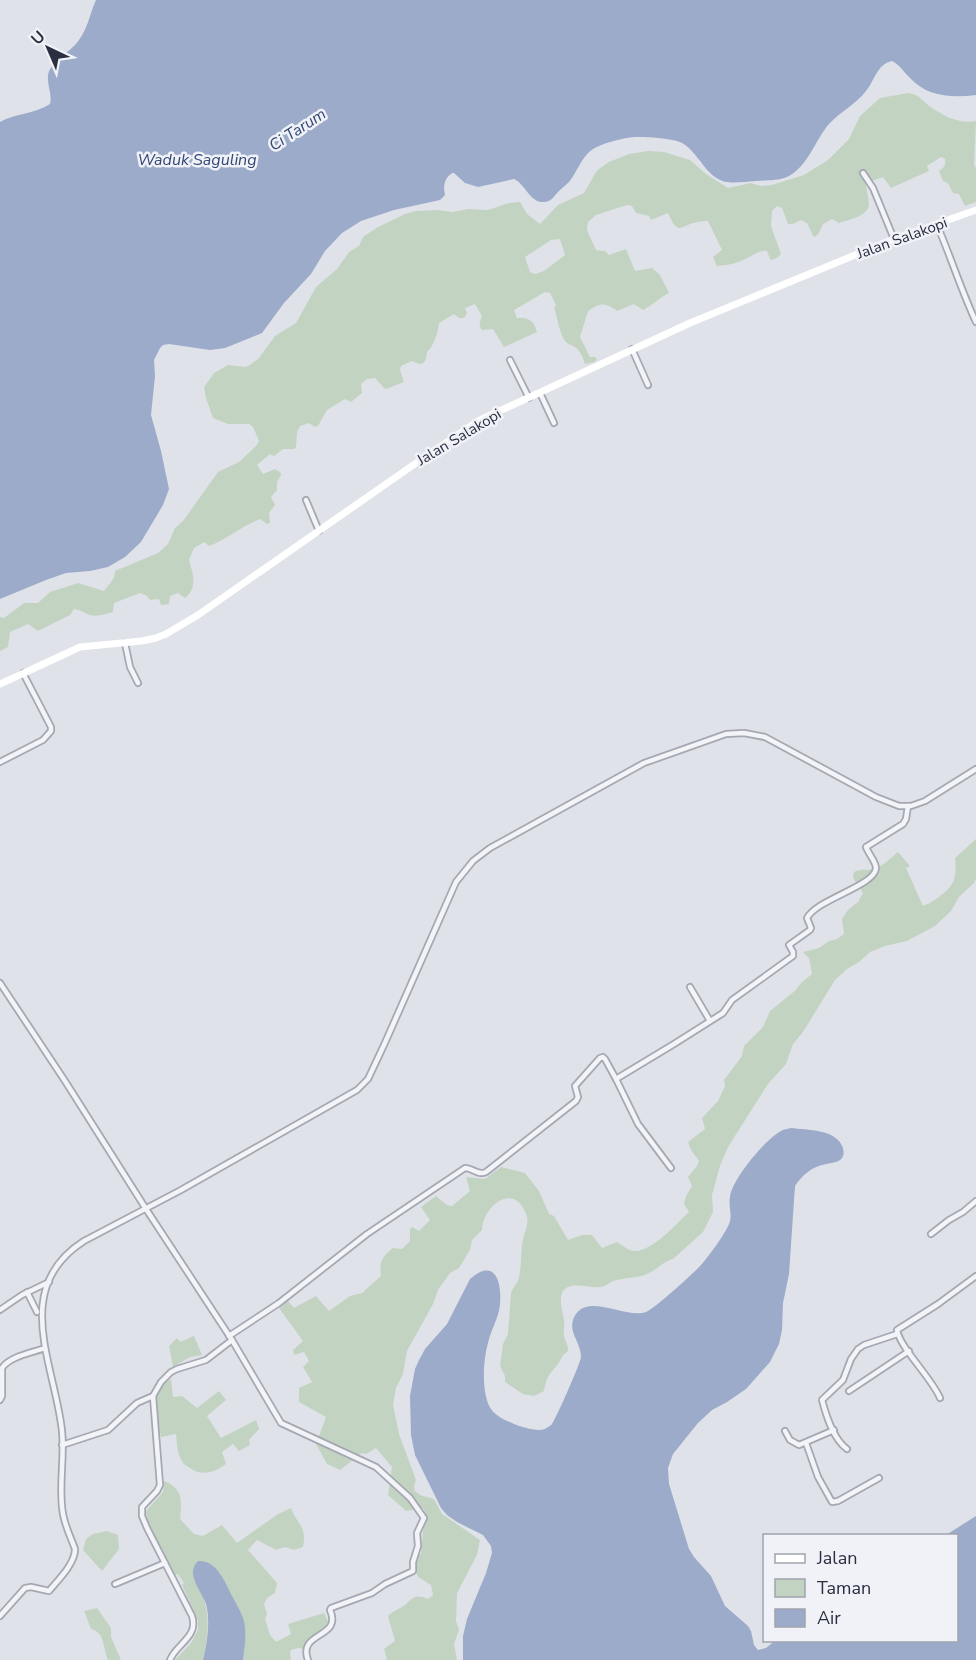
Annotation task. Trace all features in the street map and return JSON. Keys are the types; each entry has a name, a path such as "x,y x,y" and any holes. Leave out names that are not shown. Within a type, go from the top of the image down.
{"street":[{"path":"862,173 873,188 894,239"},
{"name":"Jalan Salakopi","path":"0,684 80,647 146,641 166,634 198,615 470,426 690,323 894,239 976,210"},
{"path":"937,225 976,322"},
{"path":"632,349 648,385"},
{"path":"510,360 529,398"},
{"path":"540,393 554,423"},
{"path":"306,500 319,531"},
{"path":"125,643 130,667 138,683"},
{"path":"0,762 43,740 51,731 51,726 23,673"},
{"path":"0,1616 25,1588 49,1591 75,1555 63,1516 62,1429 42,1325 48,1282 62,1259 74,1248 248,1153 363,1085 369,1078 456,882 473,861 490,848 636,767 726,734 744,733 765,737 876,797 899,806 909,806 926,801 976,769"},
{"path":"616,1079 723,1013 732,1000 793,956 789,945 810,930 807,918 811,912 828,900 857,887 873,874 876,866 866,848 903,824 909,806"},
{"path":"0,983 230,1338 281,1423 376,1467 410,1498 424,1518 417,1533 418,1546 413,1571 372,1593 331,1608 333,1625 310,1643 306,1651 308,1660"},
{"path":"690,987 710,1021"},
{"path":"170,1660 190,1635 194,1622 147,1528 142,1512 144,1505 157,1491 160,1484 153,1396 161,1382 171,1372 206,1360 230,1338 375,1229 465,1168 480,1174 486,1172 576,1101 578,1097 575,1086 600,1058 605,1059 638,1124 671,1168"},
{"path":"931,1234 976,1201"},
{"path":"940,1398 931,1381 897,1334 897,1330 898,1327 938,1304 976,1276"},
{"path":"0,1310 27,1292 48,1282"},
{"path":"27,1292 37,1312"},
{"path":"847,1449 842,1445 834,1430 822,1401 823,1397 843,1380 851,1359 858,1349 897,1334"},
{"path":"0,1400 3,1396 2,1368 4,1364 45,1348"},
{"path":"849,1391 909,1351"},
{"path":"62,1445 108,1430 132,1407 153,1396"},
{"path":"785,1431 793,1442 799,1445 834,1430"},
{"path":"806,1443 818,1477 831,1501 838,1500 879,1478"},
{"path":"115,1584 165,1563"}],"green space":[{"path":"908,93 948,117 964,122 976,121 974,165 976,168 976,202 965,206 959,194 953,193 948,183 943,181 939,171 944,166 945,159 941,157 927,166 929,171 891,188 883,177 866,183 869,204 866,212 839,223 832,219 823,224 815,237 807,223 801,220 788,224 782,208 777,206 772,211 771,226 781,254 777,258 772,260 767,251 761,251 738,262 717,266 713,257 722,250 708,221 700,221 678,228 668,213 651,220 649,216 636,213 632,206 627,205 596,215 588,222 587,230 596,250 605,251 609,255 626,249 635,271 652,268 660,275 669,293 643,310 634,304 617,311 602,305 588,311 580,337 590,357 597,359 595,362 585,364 578,350 565,340 554,307 556,305 550,293 545,292 514,310 517,318 530,320 537,332 504,347 493,329 482,330 480,323 482,316 475,304 465,308 467,313 464,318 459,318 454,314 439,323 435,339 423,363 412,361 401,366 404,382 386,389 375,378 367,379 361,384 362,393 351,402 345,399 327,410 318,426 315,427 309,423 300,426 294,449 283,449 274,456 270,454 257,465 263,474 275,469 281,475 277,482 277,490 271,497 275,505 269,513 270,523 267,524 260,519 216,543 209,546 204,542 194,548 189,560 193,585 185,598 178,593 170,596 169,604 161,605 159,599 150,600 140,593 114,603 113,612 93,616 74,609 70,615 38,631 28,624 10,632 8,647 0,651 0,617 4,618 24,603 38,603 50,592 78,583 104,591 113,579 115,571 158,553 168,544 175,528 183,521 218,472 239,462 256,446 259,441 253,427 249,424 228,424 213,418 204,387 214,373 228,365 245,367 259,358 275,336 296,323 316,287 337,269 349,252 359,246 363,237 378,227 416,211 488,210 520,202 527,214 540,224 558,205 584,193 600,168 629,154 648,151 664,152 690,160 728,188 751,183 761,186 772,185 804,175 828,160 849,139 860,116 880,98","holes":["560,239 565,255 544,271 535,274 530,272 525,257 551,240"]},
{"path":"976,839 976,879 959,897 951,911 935,926 907,941 870,952 835,980 793,1044 786,1064 768,1084 728,1147 712,1195 713,1212 703,1232 673,1259 645,1275 613,1281 601,1287 572,1286 563,1291 561,1303 568,1351 549,1376 544,1391 534,1396 523,1394 505,1382 500,1366 503,1344 508,1334 511,1293 520,1272 527,1217 522,1206 508,1198 501,1200 488,1212 482,1230 472,1240 470,1250 459,1268 450,1273 438,1290 433,1304 407,1351 403,1374 396,1388 393,1405 399,1434 416,1480 415,1491 434,1499 442,1514 480,1540 477,1555 457,1593 456,1621 459,1630 454,1644 457,1660 387,1660 384,1649 395,1641 388,1616 415,1597 428,1599 433,1595 431,1585 418,1577 411,1560 421,1554 423,1531 427,1519 423,1508 406,1511 388,1495 392,1467 376,1448 366,1454 362,1453 340,1470 327,1464 316,1444 326,1417 299,1402 299,1388 312,1382 303,1367 309,1361 304,1352 294,1355 293,1350 303,1341 279,1308 288,1301 294,1308 316,1296 329,1311 350,1296 362,1293 381,1276 380,1267 386,1254 393,1248 402,1249 410,1241 410,1229 412,1227 419,1231 430,1220 421,1207 436,1196 447,1205 452,1206 470,1191 466,1177 485,1179 501,1167 525,1173 539,1191 549,1214 554,1216 568,1240 582,1235 592,1235 602,1248 617,1242 634,1251 656,1242 689,1212 684,1204 692,1186 688,1177 699,1161 688,1142 705,1129 702,1118 718,1101 725,1086 724,1080 742,1056 744,1046 763,1027 770,1011 812,974 809,958 803,952 819,948 844,934 842,919 863,893 853,878 854,872 877,868 898,852 910,866 906,868 923,906 948,889 954,880 955,858"},
{"path":"194,1336 202,1355 190,1357 173,1367 169,1346 177,1338 180,1342"},
{"path":"171,1379 173,1397 182,1396 197,1408 219,1391 226,1400 207,1416 221,1438 256,1420 259,1429 249,1440 250,1445 239,1451 233,1444 222,1452 226,1464 213,1471 204,1473 195,1471 184,1463 178,1453 176,1434 161,1437 157,1413 159,1391"},
{"path":"164,1481 178,1491 181,1506 180,1519 194,1534 203,1536 222,1525 237,1543 278,1514 291,1508 303,1530 303,1547 294,1550 285,1547 276,1550 257,1540 248,1550 277,1583 275,1593 267,1598 264,1604 267,1614 265,1619 270,1635 276,1642 291,1634 288,1624 324,1613 329,1623 311,1644 311,1650 298,1648 291,1650 291,1660 243,1660 245,1647 221,1575 212,1565 194,1580 204,1599 208,1618 203,1660 175,1660 191,1643 198,1630 198,1621 182,1585 184,1583 178,1574 174,1576 147,1520 146,1511 163,1492"},
{"path":"107,1531 118,1535 119,1549 102,1571 83,1550 86,1539 93,1534"},
{"path":"97,1608 111,1628 111,1637 121,1660 108,1660 99,1633 91,1629 84,1611"}],"water":[{"name":"Waduk Saguling","path":"96,0 976,0 976,95 940,95 916,84 892,61 887,63 883,65 862,96 829,124 800,167 787,177 776,180 725,182 713,176 682,143 642,137 615,141 593,149 585,156 569,182 547,202 537,201 514,179 478,187 465,183 452,173 446,180 445,195 440,200 394,210 361,221 342,233 325,251 311,274 284,303 262,333 225,348 210,350 163,345 154,360 155,376 151,415 169,489 163,505 141,542 125,557 108,567 66,573 0,599 0,122 50,104 49,71 82,35"},
{"path":"791,1128 828,1134 840,1142 843,1155 838,1161 821,1165 808,1172 795,1186 789,1274 783,1303 782,1330 779,1344 770,1362 746,1389 712,1410 698,1423 673,1454 668,1468 669,1484 689,1549 711,1576 725,1606 748,1626 758,1650 766,1648 774,1642 958,1642 958,1534 948,1534 976,1516 976,1660 463,1660 463,1636 467,1619 492,1553 491,1546 483,1535 457,1522 441,1508 415,1455 411,1435 410,1396 415,1369 425,1349 447,1324 470,1279 479,1273 491,1271 500,1288 500,1304 485,1358 484,1386 488,1403 496,1414 507,1421 530,1429 545,1429 552,1424 580,1361 580,1351 572,1325 576,1314 582,1308 590,1306 638,1313 646,1312 674,1290 701,1265 724,1233 730,1221 732,1189 743,1170 768,1141 783,1130"},
{"path":"198,1561 210,1564 220,1573 241,1612 245,1633 243,1660 203,1660 208,1634 208,1616 206,1604 194,1577 194,1566"}],"water label":[{"name":"Ci Tarum","path":"297,129"}]}
